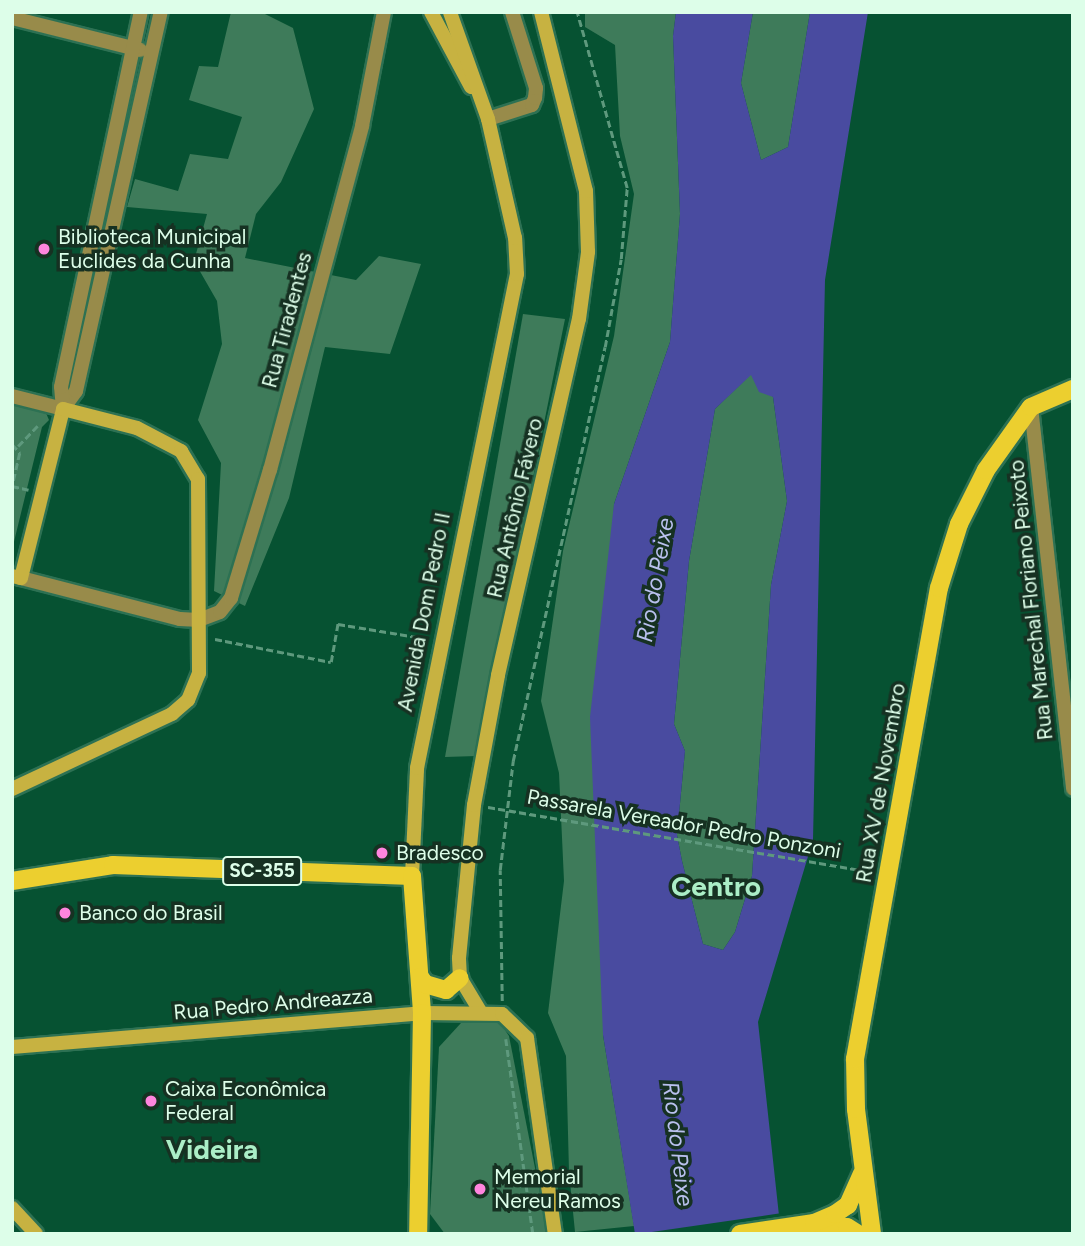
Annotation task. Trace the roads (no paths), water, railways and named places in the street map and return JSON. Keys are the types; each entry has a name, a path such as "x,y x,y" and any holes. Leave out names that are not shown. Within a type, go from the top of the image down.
{"main road":[{"path":"431,12 488,119"},
{"name":"Avenida Dom Pedro II","path":"418,1234 422,1013 412,876 417,768 440,640 517,274 515,237 488,119 450,12"},
{"name":"Rua Antônio Fávero","path":"460,978 474,805 498,675 579,319 588,252 586,191 541,12"},
{"path":"1031,407 1073,389"},
{"name":"Rua XV de Novembro","path":"872,1234 863,1171 855,1059 939,588 966,506 1031,407"},
{"path":"12,789 172,715 188,700 200,673 198,479 181,452 137,428 63,409 17,577"},
{"name":"SC-355","path":"12,881 113,865 412,876"},
{"path":"420,977 425,984 446,990 460,978 480,1011"},
{"name":"Rua Pedro Andreazza","path":"12,1047 422,1013 480,1011 502,1014 527,1038 555,1234"},
{"path":"806,1224 848,1205 863,1171"},
{"path":"12,1208 36,1234"},
{"path":"740,1234 806,1224 847,1227 859,1234"}],"street":[{"path":"63,409 61,387 141,12"},
{"path":"63,409 76,391 160,12"},
{"name":"Rua Tiradentes","path":"199,620 219,611 239,580 362,126 384,12"},
{"path":"488,119 532,105 535,98 536,88 512,12"},
{"path":"12,18 152,52"},
{"path":"12,396 63,409"},
{"name":"Rua Marechal Floriano Peixoto","path":"1031,407 1073,789"},
{"path":"17,577 199,620"}],"water":[{"name":"Rio do Peixe","path":"676,12 753,12 741,83 761,160 788,147 810,12 868,12 825,280 813,840 758,1022 781,1234 635,1234 603,1035 590,717 614,504 670,342 680,214 673,36","holes":["751,375 759,392 773,397 787,501 771,585 752,876 735,932 723,950 703,944 682,861 677,835 685,751 674,724 689,561 715,409"]}],"place":[{"name":"Biblioteca Municipal Euclides da Cunha","path":"44,249"},
{"name":"Bradesco","path":"382,853"},
{"name":"Banco do Brasil","path":"65,913"},
{"name":"Caixa Econômica Federal","path":"151,1101"},
{"name":"Memorial Nereu Ramos","path":"480,1189"}],"district":[{"name":"Centro","path":"716,886"},
{"name":"Videira","path":"212,1149"}]}
